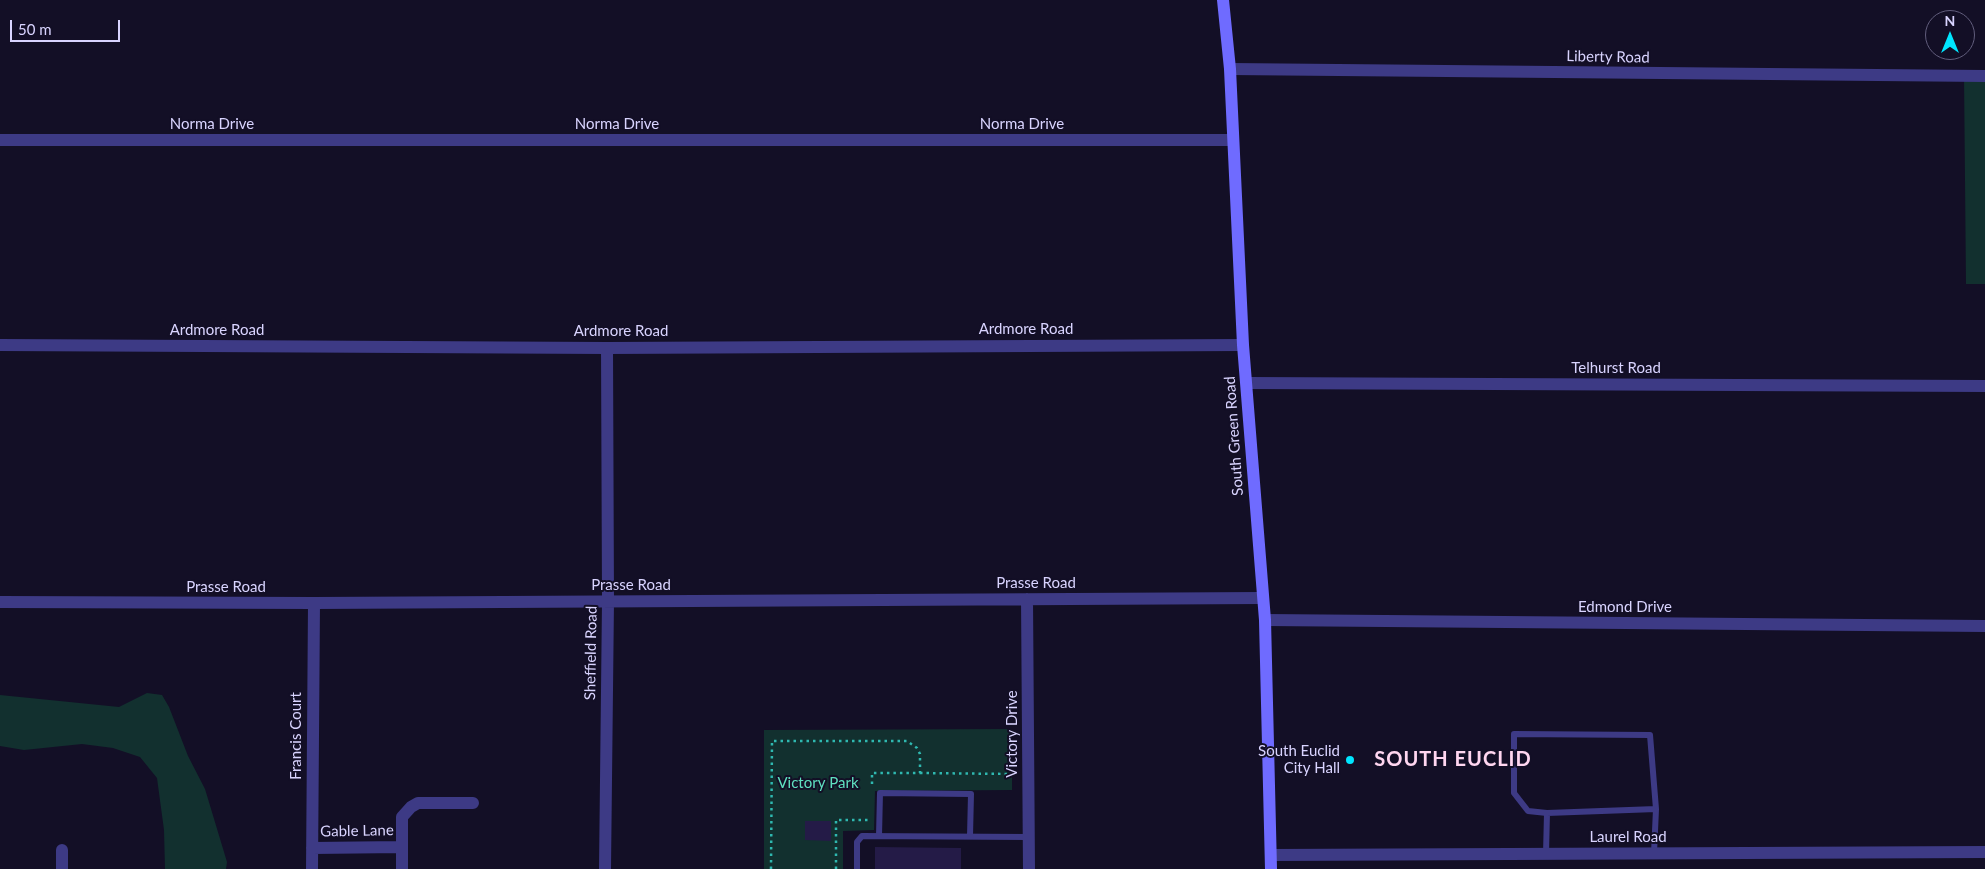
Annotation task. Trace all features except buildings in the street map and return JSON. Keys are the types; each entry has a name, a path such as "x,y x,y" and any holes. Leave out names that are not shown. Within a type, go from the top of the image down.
{"main road":[{"name":"South Green Road","path":"1223,0 1230,69 1243,345 1265,620 1271,869"}],"street":[{"name":"Liberty Road","path":"1230,69 1985,76"},
{"name":"Norma Drive","path":"0,140 1233,140"},
{"name":"Ardmore Road","path":"0,345 606,348 1243,345"},
{"name":"Sheffield Road","path":"605,869 608,601 606,348"},
{"name":"Telhurst Road","path":"1247,383 1985,386"},
{"name":"Prasse Road","path":"0,602 314,603 1262,598"},
{"name":"Victory Drive","path":"1028,599 1028,869"},
{"name":"Francis Court","path":"312,869 314,603"},
{"name":"Edmond Drive","path":"1265,620 1985,626"},
{"name":"Gable Lane","path":"402,869 402,817 411,806 418,803 473,803"},
{"name":"Gable Lane","path":"312,848 402,847"},
{"path":"62,850 62,869"},
{"name":"Laurel Road","path":"1271,855 1985,852"}],"lane":[{"path":"1654,854 1656,809 1650,735 1514,734 1514,793 1528,811 1547,813 1656,809"},
{"path":"880,836 880,793 971,794 970,836"},
{"path":"1546,854 1547,813"},
{"path":"857,869 857,842 862,836 1028,836"}],"path":[{"path":"771,869 772,741 907,742 917,748 920,754 920,773"},
{"path":"872,792 872,773 1012,774"},
{"path":"836,869 836,820 872,820"}],"green space":[{"path":"1964,76 1985,76 1985,284 1966,284"},
{"path":"147,693 162,695 169,707 188,756 205,789 227,862 226,869 165,869 164,830 157,778 140,757 113,748 82,744 24,750 0,746 0,695 119,707"},
{"name":"Victory Park","path":"1012,729 1012,790 875,791 874,830 843,831 843,869 764,869 764,730"}],"place":[{"name":"South Euclid City Hall","path":"1350,760"}],"district":[{"name":"SOUTH EUCLID","path":"1453,760"}]}
